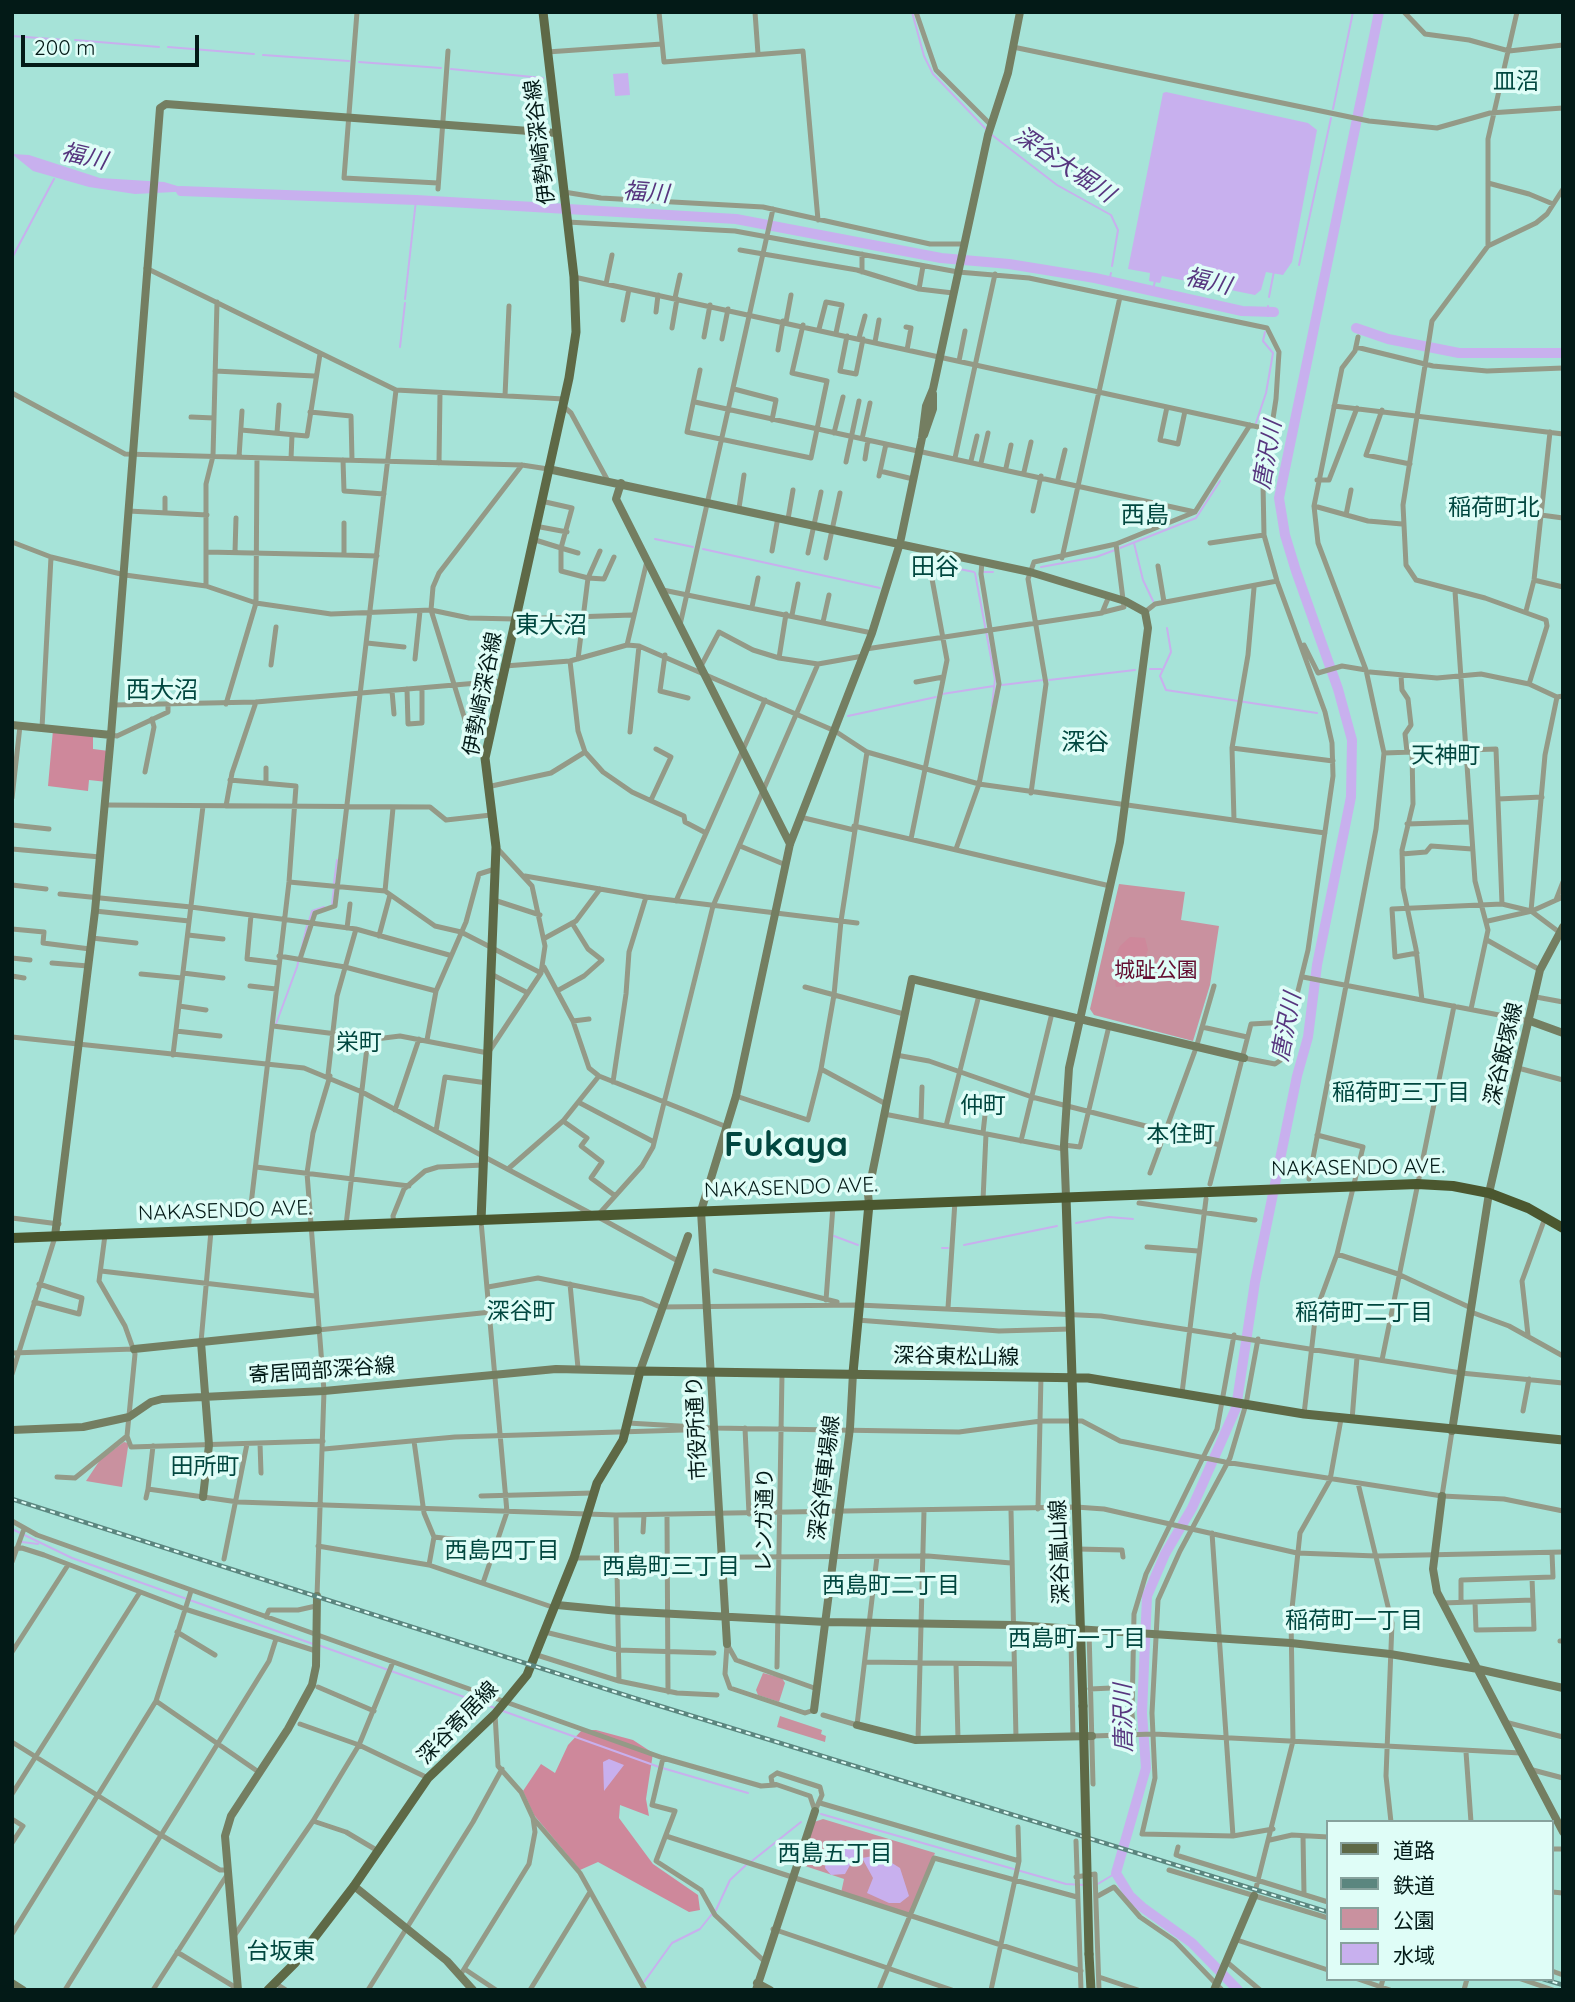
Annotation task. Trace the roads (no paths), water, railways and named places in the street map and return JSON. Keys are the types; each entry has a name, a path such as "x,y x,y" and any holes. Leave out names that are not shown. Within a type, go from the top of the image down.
{"highway":[{"name":"NAKASENDO AVE.","path":"12,1238 1418,1184 1454,1186 1489,1193 1545,1217 1563,1228"}],"main road":[{"name":"伊勢崎深谷線","path":"481,1221 496,848 485,758 564,402 576,332 574,278 543,12"},
{"name":"深谷嵐山線","path":"1066,1197 1077,1549 1084,1629 1083,1706 1091,1990"},
{"path":"640,1371 853,1373 869,1204"},
{"name":"深谷寄居線","path":"271,1986 295,1963 354,1886 428,1778 495,1714 529,1672 574,1558 593,1493 626,1427 640,1371"},
{"name":"深谷東松山線","path":"853,1373 1072,1378 1245,1404"},
{"path":"1245,1404 1341,1419 1563,1440"}],"street":[{"path":"357,12 344,178 438,186 448,51"},
{"path":"659,12 664,62 803,51 818,220"},
{"path":"755,12 758,54"},
{"path":"916,12 936,70 991,125"},
{"path":"701,1211 736,1096 790,844 873,633 900,543 922,438 933,410 933,389 953,293 1020,12"},
{"path":"1404,12 1425,34 1469,40 1509,51 1563,45"},
{"path":"1488,246 1488,139 1517,12"},
{"path":"547,52 662,44"},
{"path":"1013,47 1369,121 1437,128 1494,113 1563,108"},
{"path":"12,1374 15,1353 59,1224 92,938 125,575 131,455 157,114 166,104 556,133"},
{"path":"1488,183 1529,194 1553,204"},
{"path":"1529,684 1547,626 1546,620 1526,611 1412,578 1406,565 1402,524 1428,339 1433,331 1432,321 1488,246 1536,223 1562,194"},
{"path":"564,195 772,211 930,244 964,247"},
{"path":"680,625 772,211"},
{"path":"567,220 768,235 923,267 1030,278 1267,328 1279,352 1272,430 1262,494 1264,535 1277,581 1329,728 1333,761 1331,802 1304,977 1278,1063 1196,1048 912,979 868,1194 869,1204"},
{"path":"740,250 862,272 919,289 953,293"},
{"path":"862,254 862,272"},
{"path":"606,284 612,255"},
{"path":"919,289 923,267"},
{"path":"146,268 396,390 564,402 608,481"},
{"path":"956,458 995,274"},
{"path":"672,328 680,275"},
{"path":"574,278 785,321 1272,430"},
{"path":"623,320 629,289"},
{"path":"656,312 658,295"},
{"path":"778,351 791,295"},
{"path":"1062,558 1120,297"},
{"path":"206,586 206,484 214,456 217,302"},
{"path":"819,329 826,302 834,303 842,305 836,333"},
{"path":"704,337 709,305"},
{"path":"505,396 509,306"},
{"path":"722,339 728,309"},
{"path":"848,336 840,371 856,374 865,316"},
{"path":"875,342 879,320"},
{"path":"700,370 687,432 811,458 827,381 792,373 803,326"},
{"path":"906,327 911,328 907,350"},
{"path":"959,361 965,331"},
{"path":"1309,1179 1376,829 1384,753 1368,671 1323,559 1314,506 1342,368 1356,347 1358,337"},
{"path":"1356,347 1425,362 1487,371 1563,368"},
{"path":"241,430 307,436 314,376 320,354"},
{"path":"215,371 314,376"},
{"path":"734,389 776,400 772,420"},
{"path":"300,959 315,913 335,906 396,390"},
{"path":"12,393 131,455 522,465 548,469 1030,572 1125,601 1145,612"},
{"path":"439,463 440,393"},
{"path":"834,433 843,397"},
{"path":"846,462 859,401"},
{"path":"695,402 1058,479 1195,512"},
{"path":"865,459 870,403"},
{"path":"277,433 279,405"},
{"path":"1334,406 1418,414 1563,434"},
{"path":"1167,407 1160,440 1178,444 1185,411"},
{"path":"1318,480 1329,480 1357,408"},
{"path":"1382,410 1366,455 1410,464"},
{"path":"239,457 242,411"},
{"path":"310,412 351,416 352,460"},
{"path":"191,417 214,418"},
{"path":"1031,793 1046,684 1028,579 1034,562 1116,544 1195,512 1250,425"},
{"path":"1526,611 1534,580 1550,432"},
{"path":"981,463 988,433"},
{"path":"291,459 292,435"},
{"path":"971,461 976,436"},
{"path":"1024,472 1031,442"},
{"path":"886,444 880,473 913,479"},
{"path":"1006,468 1011,445"},
{"path":"1058,479 1065,450"},
{"path":"226,704 256,603 257,458"},
{"path":"343,460 344,491 384,494"},
{"path":"485,758 481,756 466,723 431,610 433,587 439,572 522,465"},
{"path":"739,508 744,475"},
{"path":"1033,511 1041,476"},
{"path":"621,483 616,499 790,844"},
{"path":"1346,514 1351,489"},
{"path":"788,519 793,490"},
{"path":"808,553 821,492"},
{"path":"826,558 840,494"},
{"path":"165,498 165,512"},
{"path":"541,501 572,508 561,548 561,571 604,579 614,557"},
{"path":"1314,506 1402,524"},
{"path":"128,511 207,515"},
{"path":"1541,515 1563,518"},
{"path":"772,551 778,517"},
{"path":"235,552 236,518"},
{"path":"344,523 344,555"},
{"path":"535,526 567,532"},
{"path":"1210,543 1264,535"},
{"path":"532,539 578,553"},
{"path":"12,542 51,557 125,575 206,586 256,603 331,614 431,610 469,618 515,619 632,615"},
{"path":"702,669 719,632 753,650 779,658 818,664 865,653 1123,609 1125,601 1116,544"},
{"path":"578,659 588,578 600,551"},
{"path":"911,839 947,660 930,568 934,551"},
{"path":"206,552 377,556"},
{"path":"42,729 51,557"},
{"path":"626,645 647,561"},
{"path":"956,849 979,784 999,684 982,561"},
{"path":"1158,566 1164,602"},
{"path":"752,607 758,578"},
{"path":"1534,580 1563,587"},
{"path":"1145,612 1164,602 1277,581"},
{"path":"779,658 798,584"},
{"path":"1234,820 1233,748 1248,655 1254,587"},
{"path":"663,590 873,633"},
{"path":"1455,591 1463,676 1465,749 1475,881 1488,921 1488,940 1471,1009"},
{"path":"822,622 829,595"},
{"path":"1104,612 1109,596"},
{"path":"415,659 419,611"},
{"path":"1066,1197 1065,1106 1079,1019 1111,886 1126,806 1148,628 1145,612"},
{"path":"271,666 276,627"},
{"path":"1297,633 1321,673 1342,666 1401,676 1481,674 1529,684 1560,697 1545,755 1532,911"},
{"path":"367,643 404,647"},
{"path":"505,666 570,661 626,645 639,646 702,669 835,731 867,752 979,784 1325,833"},
{"path":"630,732 639,646"},
{"path":"665,655 660,691 688,698"},
{"path":"570,661 579,737 585,752 603,772 684,817 685,822 706,833"},
{"path":"597,1216 642,1166 654,1142 666,1104 713,906 818,664"},
{"path":"1401,676 1402,690 1408,699 1411,725 1405,734 1410,752 1413,804 1402,854 1407,907 1422,1000"},
{"path":"916,682 943,677"},
{"path":"114,705 226,704 360,695 501,681"},
{"path":"407,690 408,724 422,723 422,688"},
{"path":"392,691 394,714"},
{"path":"676,901 765,700"},
{"path":"226,806 230,780 256,702"},
{"path":"12,798 16,726 117,736 168,712 168,705"},
{"path":"145,772 154,727 152,719"},
{"path":"1553,726 1563,727"},
{"path":"1233,748 1333,761"},
{"path":"651,800 671,757 656,749"},
{"path":"1384,753 1496,749 1502,904"},
{"path":"487,788 551,773 585,752"},
{"path":"736,1096 808,1121 821,1069 834,995 841,921 867,752"},
{"path":"266,768 266,782"},
{"path":"230,780 296,786 289,882 248,1230"},
{"path":"1498,799 1542,797"},
{"path":"105,805 430,807 446,820 491,815"},
{"path":"173,1055 203,806"},
{"path":"380,936 388,893 393,808"},
{"path":"800,817 911,839 1111,886"},
{"path":"1407,824 1470,822"},
{"path":"12,825 49,830"},
{"path":"740,846 786,865"},
{"path":"1402,854 1426,852 1432,846 1472,849"},
{"path":"273,1026 368,1039 400,1036 488,1053 543,970 545,938 532,886 496,848"},
{"path":"12,849 100,856"},
{"path":"427,1040 436,991 461,932 479,874 495,869"},
{"path":"525,876 646,897 857,923"},
{"path":"289,882 388,893 435,926 461,932 543,970 573,1021 582,1055 589,1069 613,1082 727,1127"},
{"path":"1488,921 1532,911 1559,899 1563,882"},
{"path":"12,886 46,889"},
{"path":"545,938 572,923 593,902 600,889"},
{"path":"60,894 191,907 356,929 449,956"},
{"path":"613,1082 626,994 629,952 646,897"},
{"path":"494,900 540,915"},
{"path":"347,928 350,904"},
{"path":"1416,953 1395,957 1392,909 1502,904 1532,911 1561,929"},
{"path":"95,911 189,922"},
{"path":"251,915 247,959 279,963"},
{"path":"557,991 584,976 602,960 587,950 572,923"},
{"path":"12,929 44,932 43,943 90,949"},
{"path":"238,1989 224,1845 228,1826 307,1696 314,1674 324,1391 307,1174 313,1133 329,1076 337,996 356,929"},
{"name":"深谷飯塚線","path":"1452,1431 1489,1193 1536,997 1540,970 1561,929"},
{"path":"188,935 223,939"},
{"path":"92,938 136,943"},
{"path":"1488,940 1540,970"},
{"path":"279,956 345,967 436,991"},
{"path":"12,958 30,960"},
{"path":"52,963 88,966"},
{"path":"141,974 223,978"},
{"path":"491,974 526,992"},
{"path":"12,976 24,978"},
{"path":"1304,977 1530,1021 1563,1033"},
{"path":"250,986 276,989"},
{"path":"1150,1172 1196,1048 1214,986"},
{"path":"805,987 904,1014"},
{"path":"946,1126 979,995"},
{"path":"1536,997 1563,1002"},
{"path":"179,1006 205,1010"},
{"path":"1382,1360 1454,1006"},
{"path":"1021,1141 1052,1013"},
{"path":"573,1021 589,1019"},
{"path":"1210,1184 1251,1024 1289,1022"},
{"path":"884,1114 1021,1141 1080,1147 1109,1026"},
{"path":"1202,1027 1247,1037"},
{"path":"176,1031 219,1036"},
{"path":"12,1037 304,1068 329,1076 436,1132 484,1161 508,1169 678,1261"},
{"path":"346,1225 368,1039"},
{"path":"395,1110 419,1039"},
{"path":"896,1055 959,1070 1032,1097 1220,1145"},
{"path":"1518,1068 1563,1080"},
{"path":"821,1069 886,1104"},
{"path":"508,1169 580,1104 599,1076"},
{"path":"436,1132 445,1077 487,1083"},
{"path":"921,1121 922,1087"},
{"path":"580,1104 654,1142"},
{"path":"983,1200 985,1115"},
{"path":"563,1121 587,1138 581,1146 602,1162 591,1178 614,1195"},
{"path":"1304,1414 1316,1311 1337,1254 1363,1147 1317,1135"},
{"path":"394,1224 393,1216 404,1189 431,1168 484,1161"},
{"path":"256,1167 409,1186"},
{"path":"1182,1393 1202,1214 1206,1199"},
{"path":"947,1308 955,1201"},
{"path":"1139,1203 1255,1220"},
{"path":"826,1300 833,1206"},
{"name":"市役所通り","path":"701,1211 727,1644"},
{"path":"1528,1335 1522,1281 1545,1217"},
{"path":"12,1218 59,1224"},
{"path":"481,1221 507,1512 483,1583"},
{"path":"203,1497 209,1445 201,1342 211,1231"},
{"path":"105,1235 99,1281 121,1317 134,1349 135,1373 127,1436 131,1447 323,1441"},
{"path":"640,1371 660,1307 688,1236"},
{"path":"1147,1247 1198,1251"},
{"path":"1337,1254 1398,1274 1528,1335 1563,1356"},
{"path":"101,1271 315,1296"},
{"path":"715,1271 826,1300 858,1304"},
{"path":"488,1287 538,1278 642,1299 660,1307 858,1304 1120,1318 1461,1373 1563,1383"},
{"path":"34,1302 79,1314 82,1298 39,1284"},
{"path":"570,1284 578,1368"},
{"path":"15,1353 134,1349 491,1312"},
{"path":"857,1320 999,1331 1070,1329"},
{"path":"1135,1735 1133,1632 1141,1586 1217,1430 1225,1401 1235,1335"},
{"path":"1257,1339 1238,1438 1163,1586 1158,1605 1152,1713 1155,1778 1142,1834 1233,1836 1273,1829"},
{"path":"1352,1420 1357,1357"},
{"name":"寄居岡部深谷線","path":"12,1430 83,1427 129,1417 151,1402 207,1395 324,1391 495,1373 578,1368 640,1371"},
{"name":"深谷停車場線","path":"814,1710 850,1428 853,1373"},
{"name":"レンガ通り","path":"777,1667 782,1374"},
{"path":"1038,1508 1041,1376"},
{"path":"1523,1411 1529,1379"},
{"path":"1096,1897 1114,1887 1140,1917 1175,1941 1218,1986 1259,1881 1293,1741 1291,1643 1297,1553 1300,1533 1330,1480 1341,1419"},
{"path":"324,1449 626,1427 850,1428 958,1432 1041,1421 1073,1421 1087,1422 1120,1441 1226,1463 1442,1496 1504,1499 1563,1511"},
{"path":"626,1427 713,1429"},
{"path":"745,1428 749,1514"},
{"path":"1452,1431 1434,1555 1434,1581 1442,1603 1529,1769 1559,1818 1563,1832"},
{"path":"57,1477 75,1478 127,1436"},
{"path":"414,1441 424,1509 434,1537 429,1565"},
{"path":"260,1443 261,1473"},
{"path":"224,1559 247,1444"},
{"path":"146,1498 153,1446"},
{"path":"1358,1483 1392,1623 1386,1788 1391,1820"},
{"path":"148,1489 237,1502 616,1515 1076,1507 1104,1509 1297,1553 1376,1556 1563,1552"},
{"path":"481,1496 593,1493"},
{"path":"1011,1510 1016,1738"},
{"path":"918,1740 924,1511"},
{"path":"616,1515 620,1681"},
{"path":"643,1532 644,1515"},
{"path":"667,1515 668,1692"},
{"path":"12,1521 19,1540 12,1562"},
{"path":"1212,1533 1233,1836"},
{"path":"434,1537 496,1544"},
{"path":"19,1540 68,1565 140,1592 316,1651"},
{"path":"19,1540 266,1617 663,1759 756,1784 775,1785 810,1796 817,1806 1018,1862"},
{"path":"318,1546 429,1565 556,1606 826,1622 1014,1625 1291,1643 1390,1654 1478,1669 1563,1688"},
{"path":"1077,1549 1122,1550 1123,1557"},
{"path":"1461,1602 1461,1580 1553,1577 1552,1553"},
{"path":"857,1725 877,1557"},
{"path":"574,1558 923,1557 1011,1563"},
{"path":"12,1652 68,1565"},
{"path":"1475,1602 1476,1630 1534,1629 1532,1578"},
{"path":"12,1794 140,1592"},
{"path":"12,1934 156,1701 191,1592"},
{"path":"1442,1603 1533,1600"},
{"path":"266,1617 269,1610 298,1611 316,1606"},
{"path":"1084,1629 1090,1689 1093,1784"},
{"path":"177,1632 215,1655"},
{"path":"545,1632 618,1650 715,1653"},
{"path":"65,1990 269,1661 276,1639"},
{"path":"1071,1640 1073,1737"},
{"path":"727,1644 733,1658 744,1664 807,1684 818,1691"},
{"path":"727,1644 725,1674 733,1690 805,1713 814,1710"},
{"path":"540,1656 620,1681 668,1692 717,1695"},
{"path":"865,1662 1014,1664"},
{"path":"234,1936 313,1821 359,1745 392,1664"},
{"path":"725,1674 731,1666 744,1664"},
{"path":"956,1664 958,1739"},
{"path":"807,1684 821,1670"},
{"path":"1090,1689 1133,1687"},
{"path":"318,1688 374,1711"},
{"path":"156,1701 260,1773"},
{"path":"495,1714 497,1760 521,1792 533,1818 580,1873 645,1990"},
{"path":"823,1715 918,1740 1153,1734 1521,1753"},
{"path":"1505,1721 1563,1737"},
{"path":"300,1724 359,1745 428,1778"},
{"path":"12,1742 226,1873"},
{"path":"1466,1752 1471,1820"},
{"path":"663,1759 652,1805 676,1811 656,1861 701,1890 715,1915 763,1959"},
{"path":"369,1990 502,1769"},
{"path":"1529,1769 1563,1777"},
{"path":"756,1784 777,1773 820,1787"},
{"path":"771,1777 775,1785"},
{"path":"810,1796 820,1787"},
{"path":"770,1990 757,1986 763,1959 817,1806 820,1787"},
{"path":"464,1972 528,1864 535,1832 533,1818"},
{"path":"12,1819 23,1826 12,1843"},
{"path":"313,1821 346,1832 378,1851"},
{"path":"991,1990 1018,1862 1018,1827"},
{"path":"666,1836 1081,1971"},
{"path":"1270,1840 1303,1836 1326,1837"},
{"path":"1303,1836 1304,1894"},
{"path":"1076,1841 1077,1940 1081,1990"},
{"path":"1178,1847 1176,1855 1326,1901"},
{"path":"879,1990 934,1858 1077,1897"},
{"path":"1169,1870 1326,1917"},
{"path":"153,1990 226,1873"},
{"path":"1076,1877 1095,1874 1099,1990"},
{"path":"354,1886 464,1972 496,1990"},
{"path":"530,1990 590,1892"},
{"path":"774,1929 952,1990"},
{"path":"1077,1940 1098,1944"},
{"path":"1237,1940 1326,1969"},
{"path":"177,1952 238,1989"},
{"path":"1227,1965 1261,1990"},
{"path":"464,1972 473,1990"},
{"path":"1099,1977 1138,1990"},
{"path":"1363,1981 1390,1990"},
{"path":"1527,1981 1553,1990"},
{"path":"12,1983 23,1990"},
{"path":"271,1986 286,1990"}],"water":[{"path":"628,73 630,95 615,96 613,74"},
{"path":"1163,93 1308,123 1317,130 1292,262 1283,275 1266,272 1261,290 1255,295 1162,276 1160,283 1149,281 1150,273 1128,269"},
{"path":"12,154 29,155 100,178 164,182 194,191 135,194 89,187 33,171"},
{"path":"609,1759 624,1765 604,1791 603,1762"},
{"path":"841,1840 859,1849 845,1874 831,1875 825,1868 829,1845"},
{"path":"879,1855 900,1868 909,1896 900,1903 889,1903 867,1893 873,1878 862,1858"}],"waterway":[{"name":"深谷大堀川","path":"912,12 924,56 933,74 986,129"},
{"path":"1333,109 1353,12"},
{"name":"唐沢川","path":"1238,1990 1192,1943 1130,1896 1116,1873 1146,1768 1142,1713 1147,1596 1165,1554 1192,1508 1236,1408 1255,1282 1297,1076 1308,1037 1317,965 1351,797 1352,740 1338,689 1285,535 1279,498 1379,12"},
{"path":"12,36 66,40"},
{"path":"75,40 159,47"},
{"path":"168,47 254,54"},
{"path":"263,55 349,61"},
{"path":"359,62 441,68"},
{"path":"451,69 543,78"},
{"path":"1299,265 1331,118"},
{"name":"深谷大堀川","path":"992,135 1057,185 1111,215 1118,230 1112,266"},
{"path":"12,258 54,179"},
{"name":"福川","path":"181,191 416,200 736,219 941,258 1009,264 1095,278 1242,311 1274,312"},
{"path":"405,299 416,200"},
{"path":"1269,297 1274,271"},
{"name":"深谷大堀川","path":"1109,281 1111,273"},
{"path":"1153,290 1155,281"},
{"path":"400,347 405,303"},
{"name":"福川","path":"1268,306 1268,316"},
{"name":"福川","path":"1356,328 1388,339 1459,353 1563,353"},
{"path":"1256,423 1266,393 1273,353 1263,341 1265,332"},
{"path":"1120,548 1196,518 1220,481"},
{"path":"655,539 693,547"},
{"path":"1134,543 1143,580 1153,601"},
{"path":"703,549 880,588"},
{"path":"1041,567 1096,557 1115,550"},
{"path":"935,564 974,572"},
{"path":"984,572 993,572"},
{"path":"975,573 995,679 992,706"},
{"path":"1167,628 1171,652 1160,676 1166,690 1317,713"},
{"path":"1150,669 1161,669"},
{"path":"1049,680 1135,670"},
{"path":"1002,685 1043,680"},
{"path":"942,694 994,686"},
{"path":"848,716 936,697"},
{"path":"334,883 337,860"},
{"path":"332,904 334,888"},
{"path":"309,921 312,911 324,907"},
{"path":"276,1024 297,967 307,926"},
{"path":"1076,1223 1109,1217 1133,1219"},
{"path":"964,1245 1057,1226"},
{"path":"834,1236 858,1245"},
{"path":"942,1248 948,1248"},
{"path":"12,1529 72,1558 313,1644"},
{"path":"22,1542 38,1544"},
{"path":"318,1645 495,1708"},
{"path":"503,1711 659,1767 748,1793"},
{"path":"821,1814 1066,1884 1084,1885"},
{"path":"752,1861 801,1822"},
{"path":"716,1910 730,1880 746,1865"},
{"path":"1096,1885 1116,1873"},
{"path":"644,1982 672,1943 700,1929 712,1914"}],"railway":[{"path":"12,1499 634,1698 1326,1911"},
{"path":"1550,1981 1563,1985"}],"district":[{"name":"皿沼","path":"1516,82"},
{"name":"稲荷町北","path":"1494,508"},
{"name":"西島","path":"1145,516"},
{"name":"田谷","path":"935,568"},
{"name":"東大沼","path":"551,626"},
{"name":"西大沼","path":"162,691"},
{"name":"深谷","path":"1085,743"},
{"name":"天神町","path":"1446,756"},
{"name":"栄町","path":"359,1043"},
{"name":"稲荷町三丁目","path":"1401,1093"},
{"name":"仲町","path":"983,1106"},
{"name":"本住町","path":"1181,1135"},
{"name":"Fukaya","path":"786,1145"},
{"name":"深谷町","path":"521,1312"},
{"name":"稲荷町二丁目","path":"1364,1313"},
{"name":"田所町","path":"205,1467"},
{"name":"西島四丁目","path":"502,1551"},
{"name":"西島町三丁目","path":"671,1567"},
{"name":"西島町二丁目","path":"891,1586"},
{"name":"稲荷町一丁目","path":"1354,1621"},
{"name":"西島町一丁目","path":"1077,1639"},
{"name":"西島五丁目","path":"835,1854"},
{"name":"台坂東","path":"281,1952"}],"park label":[{"name":"城趾公園","path":"1156,971"}]}
